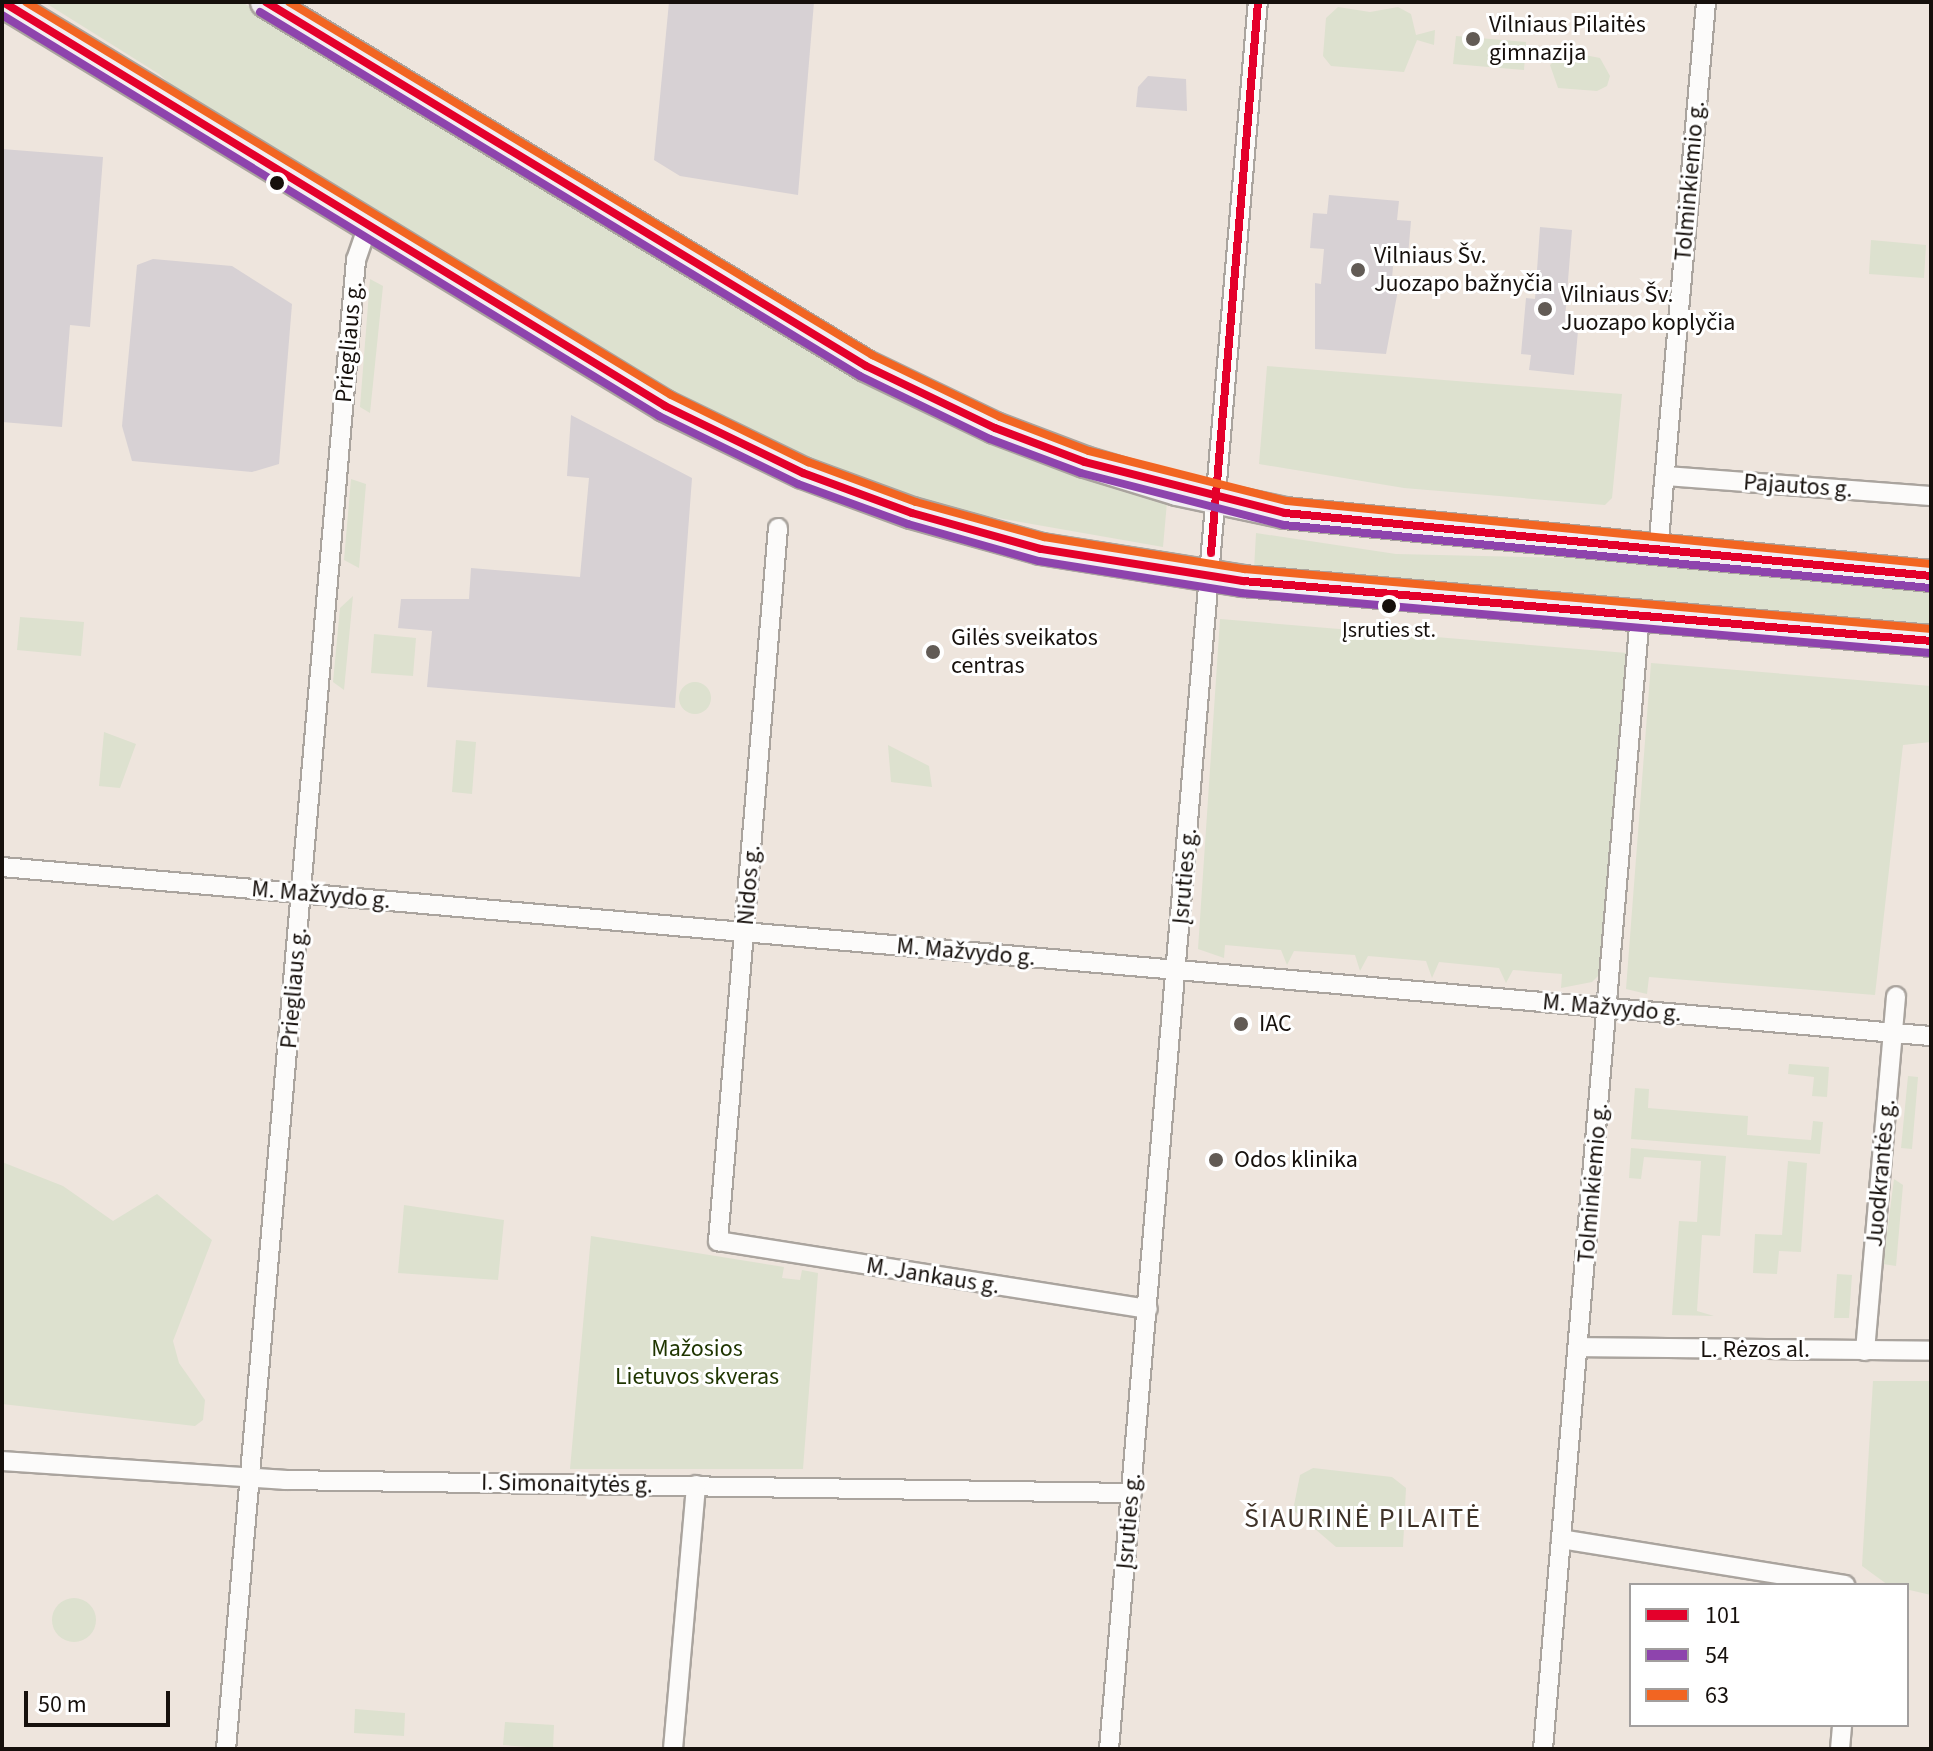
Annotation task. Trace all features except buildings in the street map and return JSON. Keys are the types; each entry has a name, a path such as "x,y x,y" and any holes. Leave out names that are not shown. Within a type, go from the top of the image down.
{"main road":[{"path":"3,2 367,228 665,406 803,473 1015,543 1209,576 1931,641"},
{"path":"269,3 866,366 1029,441 1214,499 1385,526 1931,576"}],"street":[{"name":"Įsruties g.","path":"1109,1749 1258,2"},
{"name":"Tolminkiemio g.","path":"1658,551 1706,2"},
{"name":"Priegliaus g.","path":"226,1749 356,260 367,228"},
{"name":"Pajautos g.","path":"1665,476 1931,496"},
{"name":"Nidos g.","path":"718,1241 778,528"},
{"name":"Tolminkiemio g.","path":"1543,1749 1640,616"},
{"name":"M. Mažvydo g.","path":"2,867 1931,1036"},
{"name":"Juodkrantės g.","path":"1865,1351 1896,996"},
{"name":"M. Jankaus g.","path":"718,1241 1148,1309"},
{"name":"L. Rėzos al.","path":"1578,1347 1931,1351"},
{"name":"I. Simonaitytės g.","path":"2,1461 250,1478 1132,1493"},
{"path":"673,1749 696,1485"},
{"path":"1561,1539 1837,1583"},
{"path":"1840,1749 1842,1727"}],"green space":[{"path":"44,2 242,2 842,369 1167,502 1163,547 946,509 786,450 662,387 195,106 159,74"},
{"path":"1338,7 1370,12 1398,7 1411,14 1416,35 1435,30 1434,45 1417,40 1404,72 1331,66 1323,56 1326,18"},
{"path":"1456,36 1526,42 1524,70 1453,64"},
{"path":"1564,51 1600,58 1610,76 1607,86 1597,91 1558,88 1550,65"},
{"path":"1871,240 1926,245 1924,278 1869,274"},
{"path":"370,279 383,286 370,413 360,407"},
{"path":"1267,366 1622,394 1612,498 1605,505 1404,488 1259,464"},
{"path":"351,479 366,484 359,568 344,560"},
{"path":"1256,533 1396,554 1572,558 1931,590 1931,628 1254,569"},
{"path":"353,596 344,690 333,682 340,608"},
{"path":"20,617 84,622 81,656 17,650"},
{"path":"1220,619 1627,653 1599,975 1592,982 1561,988 1562,974 1513,970 1506,983 1499,968 1439,962 1432,978 1426,961 1368,956 1360,971 1355,955 1294,951 1287,965 1281,950 1225,945 1224,958 1198,949"},
{"path":"374,634 416,638 413,676 371,673"},
{"path":"1651,663 1931,686 1931,742 1903,745 1875,995 1649,977 1647,994 1626,989"},
{"path":"695,682 707,686 711,698 707,710 695,714 683,710 679,698 683,686"},
{"path":"104,732 136,744 120,788 99,786"},
{"path":"456,740 476,742 472,794 452,792"},
{"path":"888,745 929,766 932,787 891,782"},
{"path":"1789,1064 1829,1067 1827,1097 1812,1096 1814,1077 1788,1074"},
{"path":"1908,1076 1918,1077 1912,1149 1901,1148"},
{"path":"1635,1088 1649,1089 1648,1108 1748,1116 1747,1135 1811,1140 1813,1121 1823,1122 1820,1154 1631,1139"},
{"path":"1631,1148 1726,1156 1720,1236 1702,1235 1697,1311 1714,1316 1672,1315 1679,1221 1697,1222 1701,1161 1644,1157 1641,1179 1629,1178"},
{"path":"1788,1161 1807,1163 1801,1252 1779,1251 1777,1274 1753,1273 1755,1234 1782,1235"},
{"path":"2,1162 63,1186 113,1221 157,1194 212,1240 173,1341 179,1363 205,1400 203,1420 195,1426 2,1404"},
{"path":"1894,1179 1903,1185 1896,1266 1883,1264"},
{"path":"404,1205 504,1220 498,1280 398,1273"},
{"name":"Mažosios Lietuvos skveras","path":"591,1236 784,1267 782,1278 800,1280 802,1270 818,1273 803,1469 570,1469"},
{"path":"1837,1274 1852,1275 1849,1318 1834,1318"},
{"path":"1873,1381 1931,1381 1931,1595 1909,1590 1909,1583 1885,1583 1862,1566"},
{"path":"1313,1468 1392,1477 1406,1488 1403,1547 1336,1547 1293,1510 1300,1475"},
{"path":"74,1598 90,1604 96,1620 90,1636 74,1642 58,1636 52,1620 58,1604"},
{"path":"355,1709 405,1713 404,1736 354,1733"},
{"path":"505,1722 554,1725 553,1749 503,1745"}],"transit line":[{"name":"101","path":"3,2 665,406 803,473 912,513 1041,549 1243,581 1931,641"},
{"name":"63","path":"26,2 671,395 808,462 916,502 1044,537 1244,569 1931,629"},
{"name":"101","path":"266,2 866,366 995,428 1085,462 1285,513 1931,576"},
{"name":"63","path":"289,2 872,355 1000,417 1089,451 1287,501 1931,564"},
{"name":"101","path":"1211,553 1258,2"},
{"name":"54","path":"260,12 860,376 990,439 1081,473 1284,525 1930,588"},
{"name":"54","path":"2,15 659,416 798,484 908,524 1039,561 1241,593 1930,653"}],"place":[{"name":"Vilniaus Pilaitės gimnazija","path":"1473,39"},
{"name":"Vilniaus Šv. Juozapo bažnyčia","path":"1358,270"},
{"name":"Vilniaus Šv. Juozapo koplyčia","path":"1545,309"},
{"name":"Įsruties st.","path":"1389,606"},
{"name":"Gilės sveikatos centras","path":"933,652"},
{"name":"IAC","path":"1241,1024"},
{"name":"Odos klinika","path":"1216,1160"}],"district":[{"name":"ŠIAURINĖ PILAITĖ","path":"1363,1518"}]}
